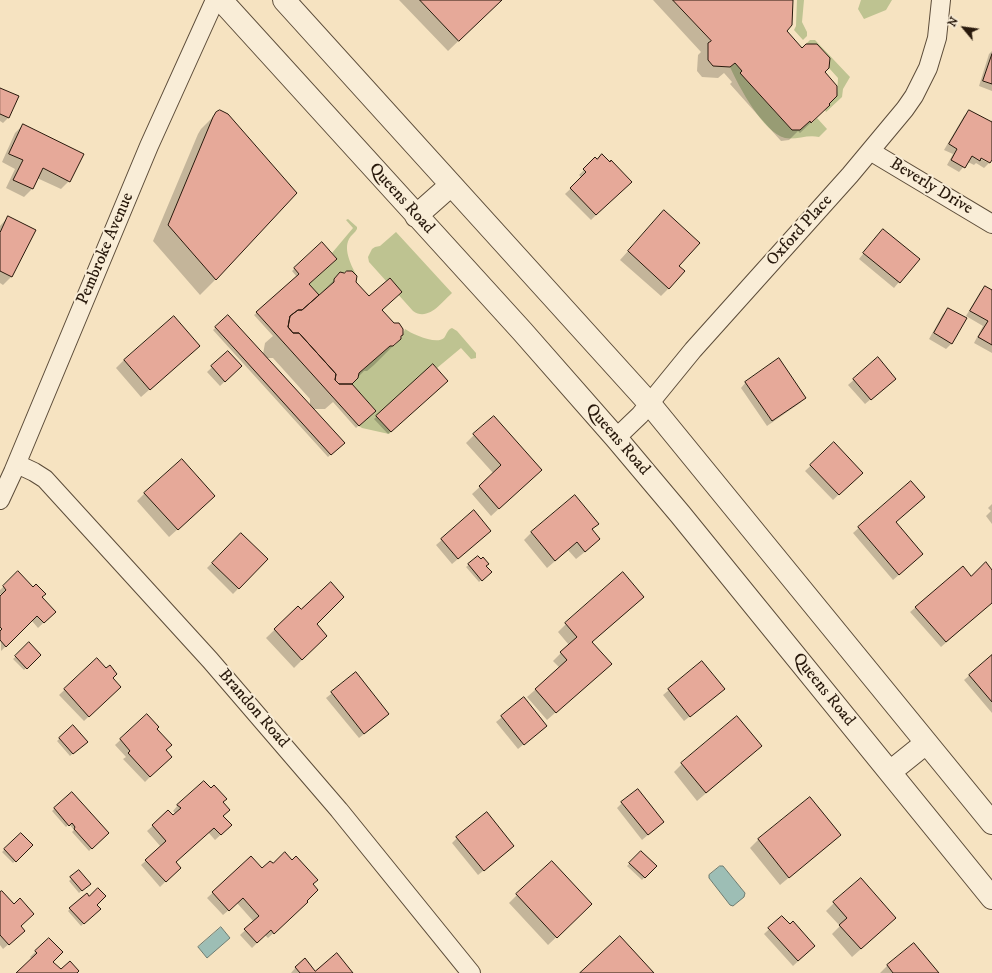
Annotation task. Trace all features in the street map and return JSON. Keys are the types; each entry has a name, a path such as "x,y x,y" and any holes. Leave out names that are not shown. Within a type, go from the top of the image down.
{"street":[{"name":"Pembroke Avenue","path":"0,500 149,146 214,0"},
{"name":"Queens Road","path":"221,0 522,331 616,438 690,526 992,898"},
{"path":"284,0 649,403 992,823"},
{"name":"Oxford Place","path":"616,438 649,403 693,350 803,228 870,151 914,96 928,68 937,38 940,0"},
{"name":"Beverly Drive","path":"870,151 992,224"},
{"path":"416,216 452,185"},
{"name":"Brandon Road","path":"16,464 45,479 210,660 339,810 471,973"},
{"path":"890,772 926,743"}],"green space":[{"path":"797,0 804,0 802,22 807,32 807,36 803,40 794,30 796,26"},
{"path":"861,0 892,0 886,10 864,19 858,9"},
{"path":"810,40 815,40 850,77 843,89 842,97 826,112 825,110 830,105 829,104 837,96 838,78 829,68 830,58 817,44 806,44"},
{"path":"735,63 742,71 740,73 792,130 800,130 810,121 812,123 817,118 827,129 819,137 811,136 785,138 777,134 760,118 739,86 730,67"},
{"path":"348,219 357,227 347,243 347,248 349,258 357,276 352,271 344,273 340,272 334,279 334,282 319,295 309,284 337,259 332,253 353,228 346,220"},
{"path":"396,232 452,293 439,306 429,313 419,314 413,311 369,262 368,257 372,249 380,246"},
{"path":"452,328 457,331 476,353 476,358 471,359 461,348 437,368 433,364 376,416 391,432 389,434 359,426 376,411 352,384 358,378 359,373 390,346 394,346 401,339 405,329 413,334 430,340 440,340 444,338 448,331"}],"water":[{"path":"720,866 723,866 745,893 744,897 733,906 730,905 709,878 709,875"},
{"path":"221,927 230,938 207,958 198,947"}],"building":[{"path":"420,0 502,0 459,41"},
{"path":"673,0 793,0 792,25 787,31 802,48 806,44 817,44 830,58 829,68 825,72 837,86 837,96 829,104 830,105 811,123 810,121 800,130 792,130 740,73 742,71 735,63 730,67 713,66 708,60 708,43 711,41"},
{"path":"992,54 992,84 983,81"},
{"path":"0,88 19,96 9,118 0,114"},
{"path":"220,110 228,114 297,193 216,280 168,225 213,117 216,112"},
{"path":"969,110 992,122 992,160 990,163 981,158 980,161 972,156 965,168 951,160 957,149 949,144"},
{"path":"23,124 84,154 70,182 43,168 33,189 13,180 23,160 9,154"},
{"path":"602,154 610,162 611,160 632,182 596,215 570,188 586,172 583,169 595,157 597,159"},
{"path":"664,210 700,243 679,266 685,271 669,289 628,251"},
{"path":"8,216 36,230 12,277 0,271 0,233"},
{"path":"883,229 920,259 900,283 863,253"},
{"path":"322,242 337,259 309,284 319,295 302,310 298,310 290,316 288,327 293,333 299,333 336,374 335,380 339,384 352,384 376,411 359,426 256,312 299,274 294,268"},
{"path":"347,271 352,271 357,276 356,282 369,296 390,278 402,292 382,310 394,323 399,323 403,329 403,335 401,336 401,339 393,346 390,346 359,373 358,378 352,384 339,384 335,380 336,374 299,333 293,333 288,327 290,316 298,310 302,310 334,282 334,279 340,272 344,273"},
{"path":"985,286 992,290 992,345 978,337 988,321 970,311"},
{"path":"948,308 967,318 952,344 934,333"},
{"path":"228,315 345,443 331,455 215,327"},
{"path":"174,316 200,346 150,390 124,360"},
{"path":"228,351 242,366 225,382 211,366"},
{"path":"878,357 896,379 871,400 853,379"},
{"path":"779,358 806,398 772,421 745,382"},
{"path":"433,364 448,381 391,432 376,416"},
{"path":"494,416 542,470 499,509 479,486 501,465 473,434"},
{"path":"834,442 863,473 839,495 810,465"},
{"path":"182,459 215,496 178,530 144,493"},
{"path":"911,481 925,497 896,522 923,554 899,575 858,527"},
{"path":"575,495 599,524 592,529 600,539 585,552 577,542 555,561 531,532"},
{"path":"474,510 491,531 458,559 441,539"},
{"path":"241,533 268,559 239,589 212,563"},
{"path":"478,556 481,559 483,557 489,564 486,566 492,572 482,581 468,564"},
{"path":"986,562 992,570 992,603 946,642 915,607 963,566 971,576"},
{"path":"18,571 33,587 36,584 46,594 42,597 56,612 44,623 37,616 6,647 0,640 0,631 2,629 0,627 0,596 6,590 3,586"},
{"path":"623,572 644,597 592,642 612,664 556,713 535,689 567,660 560,652 577,637 565,623"},
{"path":"331,582 344,597 317,624 327,636 302,660 274,629 298,606 301,609"},
{"path":"29,642 41,655 27,669 15,656"},
{"path":"992,655 992,702 969,675"},
{"path":"97,658 106,668 110,665 117,674 113,678 121,687 89,717 64,689"},
{"path":"702,661 725,689 690,717 668,689"},
{"path":"356,672 389,714 364,734 331,692"},
{"path":"524,697 547,726 524,745 501,716"},
{"path":"147,714 159,727 157,729 172,745 166,750 172,757 150,777 128,753 130,751 120,739"},
{"path":"737,716 762,746 706,793 681,763"},
{"path":"73,725 88,742 73,754 59,738"},
{"path":"204,781 211,788 214,785 227,799 223,802 230,810 223,816 232,825 221,835 214,828 176,862 181,868 166,882 145,860 166,841 152,825 168,810 173,815 181,808 177,805"},
{"path":"638,789 664,822 648,835 621,802"},
{"path":"72,792 109,833 92,849 74,829 75,827 72,823 69,826 54,808"},
{"path":"810,797 841,835 789,878 758,839"},
{"path":"487,812 514,846 484,871 456,837"},
{"path":"21,833 33,845 16,862 4,849"},
{"path":"641,851 657,866 645,878 629,863"},
{"path":"285,852 292,860 296,856 318,880 313,884 318,890 307,901 308,902 274,934 271,930 257,943 244,929 259,916 243,898 229,911 212,892 251,856 262,868 270,861 273,863"},
{"path":"552,861 592,904 557,938 516,894"},
{"path":"79,870 91,884 82,891 70,877"},
{"path":"861,878 896,918 861,949 839,925 847,918 833,902"},
{"path":"98,888 106,896 97,905 101,909 84,924 69,908 87,893 89,896"},
{"path":"2,891 14,904 20,898 34,914 21,926 25,931 9,945 0,935 0,892"},
{"path":"782,916 790,924 793,921 815,946 798,961 768,928"},
{"path":"620,936 654,973 580,973"},
{"path":"49,938 63,952 53,962 61,969 70,961 79,971 77,973 16,973 37,953 35,951"},
{"path":"914,943 939,973 893,973 887,965"},
{"path":"337,953 353,973 300,973 295,967 305,958 315,971"}]}
